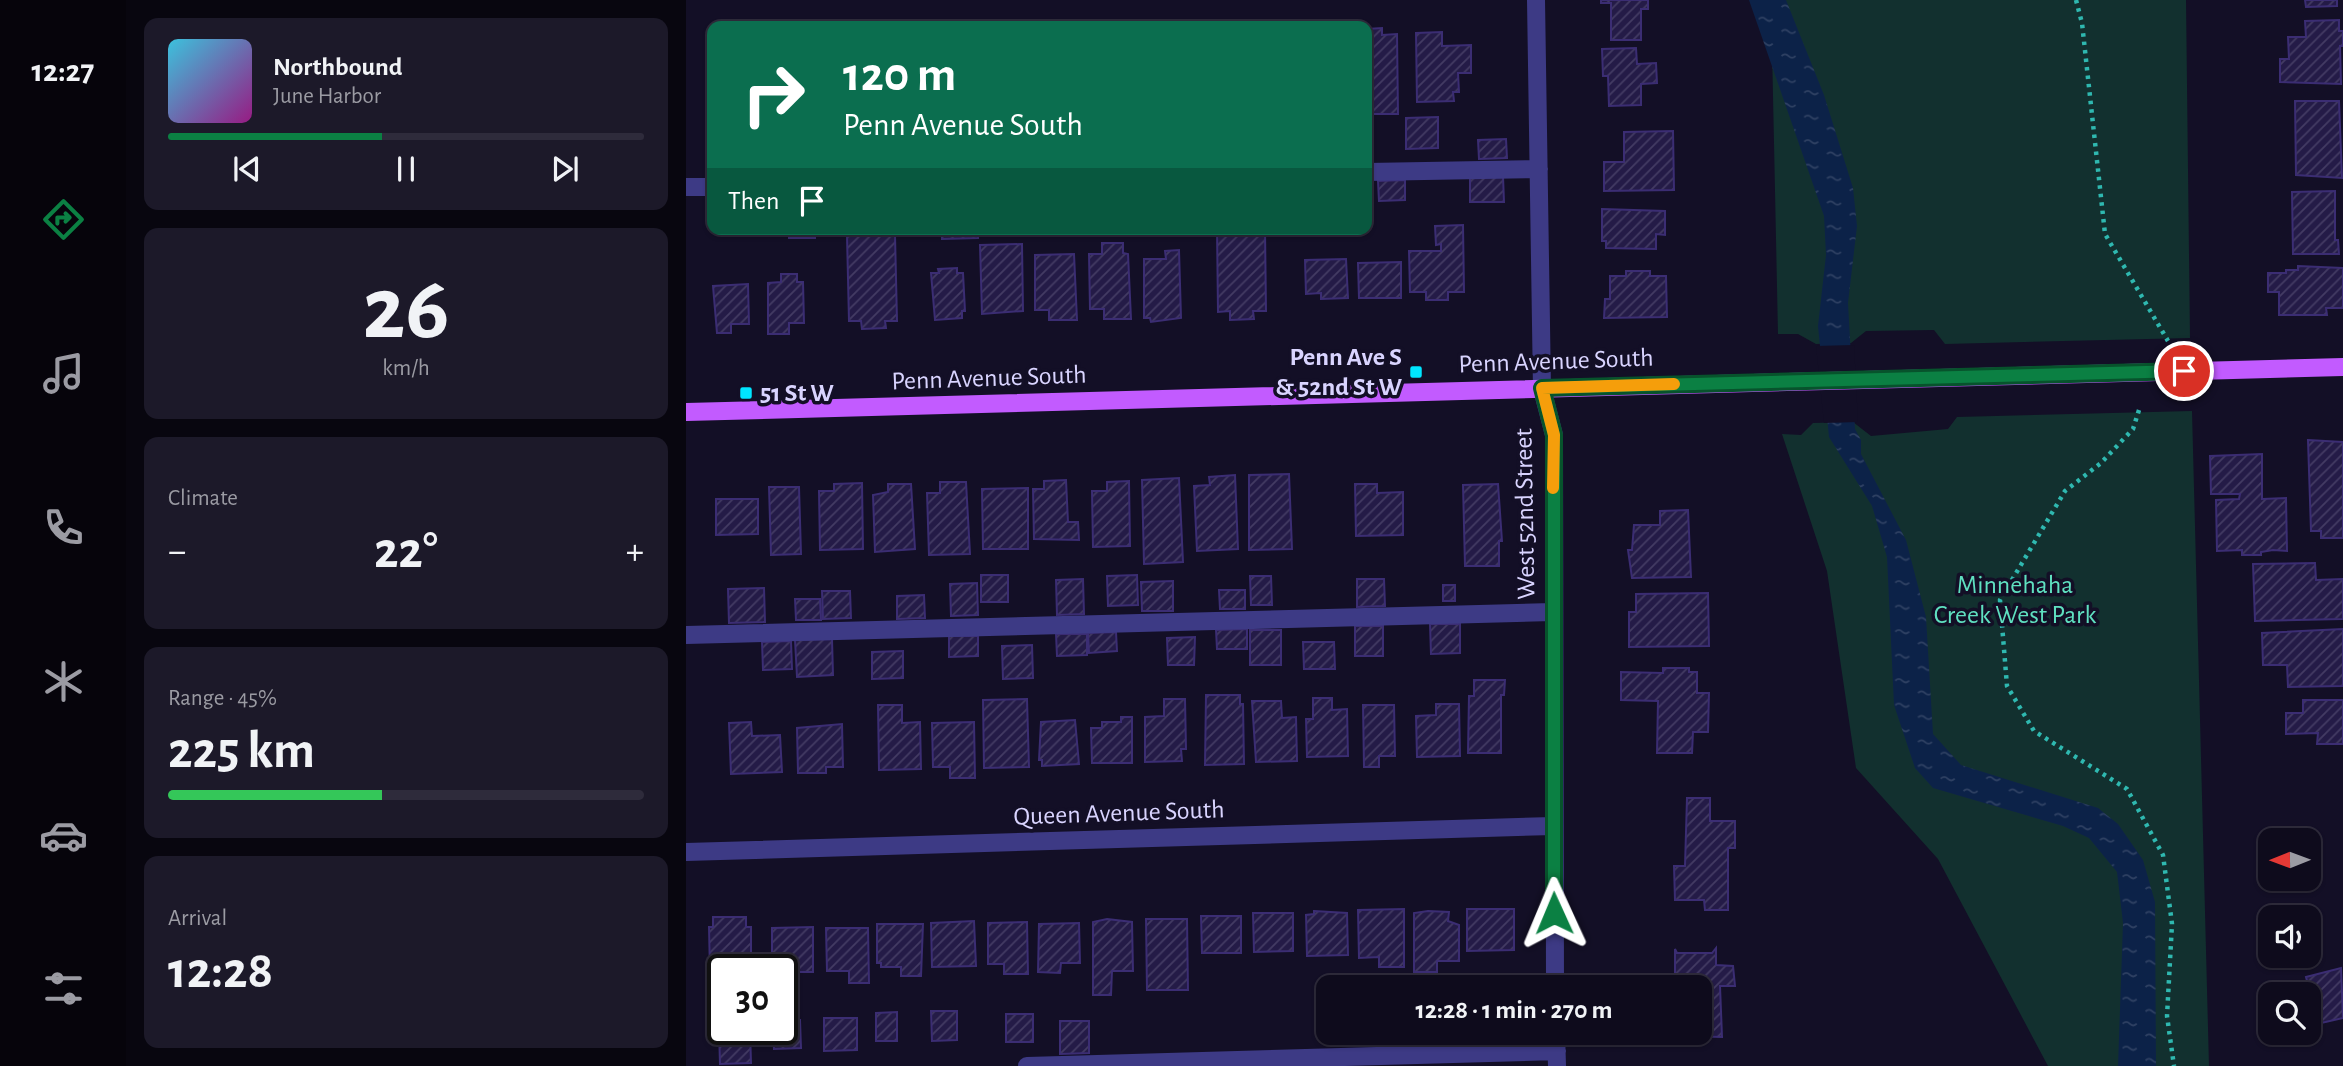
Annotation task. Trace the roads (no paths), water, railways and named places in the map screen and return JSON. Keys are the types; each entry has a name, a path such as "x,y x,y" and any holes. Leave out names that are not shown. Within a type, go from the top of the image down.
{"main road":[{"name":"Penn Avenue South","path":"686,412 2343,367"}],"street":[{"name":"West 52nd Street","path":"1536,0 1542,388 1554,435 1552,612 1555,975"},
{"path":"1372,172 1539,169"},
{"path":"686,187 707,187"},
{"path":"686,635 1552,612"},
{"name":"Queen Avenue South","path":"686,852 1553,826"},
{"path":"1027,1066 1557,1059"}],"water":[{"path":"1749,0 1786,0 1824,95 1853,188 1857,226 1848,303 1855,429 1861,440 1861,454 1906,540 1926,617 1933,734 1961,765 2098,808 2118,824 2143,860 2155,902 2156,1066 2118,1066 2123,923 2117,872 2089,838 2063,826 1933,788 1915,768 1894,705 1887,557 1872,506 1829,437 1818,326 1826,255 1824,216"}],"place":[{"name":"Penn Ave S & 52nd St W","path":"1416,372"},
{"name":"51 St W","path":"746,393"}],"park label":[{"name":"Minnehaha Creek West Park","path":"2015,600"}]}
